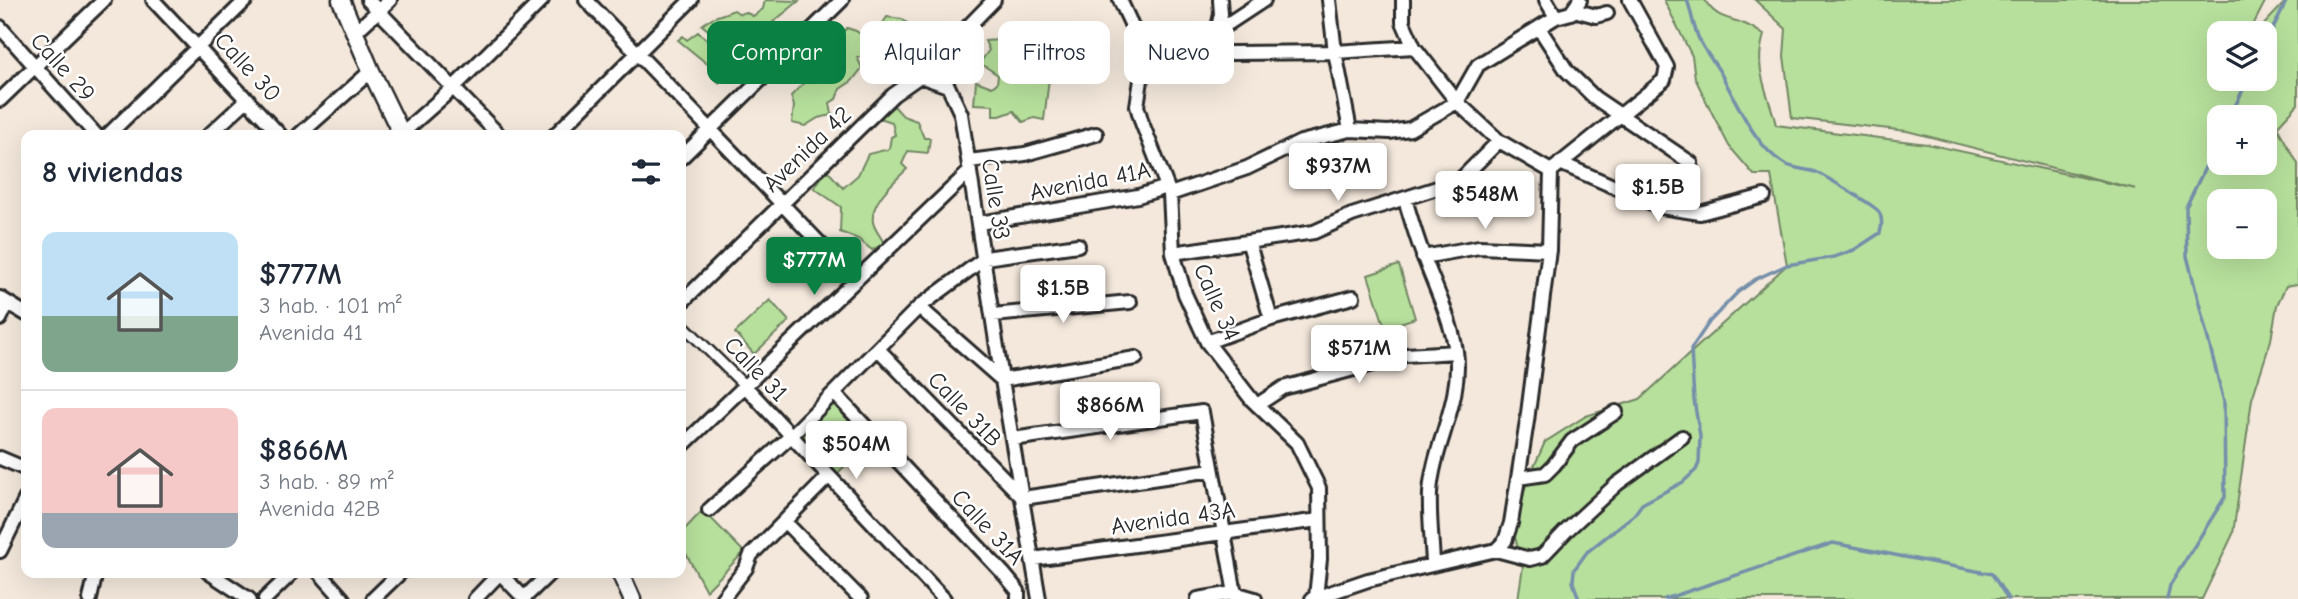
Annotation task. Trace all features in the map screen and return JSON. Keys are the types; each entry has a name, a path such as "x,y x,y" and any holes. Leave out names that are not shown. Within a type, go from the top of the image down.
{"main road":[{"path":"341,0 399,130"},
{"path":"623,578 632,599"}],"street":[{"path":"0,100 104,0"},
{"name":"Calle 30","path":"153,0 276,130"},
{"path":"113,130 246,0"},
{"path":"368,0 494,130"},
{"path":"354,33 390,0"},
{"path":"406,130 452,89 542,0"},
{"path":"586,0 855,280"},
{"path":"560,130 691,0"},
{"path":"686,153 842,0"},
{"name":"Avenida 42","path":"974,21 994,0"},
{"path":"1120,0 1130,21"},
{"path":"1219,21 1220,0"},
{"path":"1232,21 1264,0"},
{"path":"1329,0 1335,52 1350,130"},
{"path":"1403,0 1403,22 1414,47 1457,102 1499,141 1556,167 1661,208 1700,213 1764,196"},
{"path":"1546,0 1556,17"},
{"path":"1496,550 1505,541 1508,532 1518,478 1549,250 1556,167 1667,74 1667,67 1630,0"},
{"path":"1457,102 1478,65 1517,39 1556,17 1564,17 1577,5 1596,16 1607,13"},
{"name":"Calle 29","path":"0,27 92,130"},
{"path":"1539,28 1567,71 1595,98 1691,163"},
{"path":"1234,53 1335,52 1414,47"},
{"path":"305,130 371,71"},
{"name":"Avenida 42","path":"686,298 893,95 909,84"},
{"name":"Calle 33","path":"943,84 953,92 961,114 1039,599"},
{"name":"Calle 34","path":"1141,84 1138,106 1142,123 1169,190 1173,253 1185,294 1206,342 1257,405 1297,443 1318,488 1320,559 1314,598"},
{"path":"214,130 248,99"},
{"name":"Avenida 41A","path":"979,223 1169,190 1247,168 1301,142 1350,130 1389,132 1410,129 1457,102"},
{"path":"686,442 969,166 1096,134"},
{"path":"1173,253 1249,244 1314,232 1352,215 1459,181 1499,141"},
{"path":"1405,199 1423,257 1448,321 1456,352 1451,412 1439,442 1430,493 1433,563"},
{"path":"1249,244 1270,319"},
{"path":"709,510 835,394 919,307 985,258 1078,245"},
{"path":"1423,257 1479,247 1549,250"},
{"path":"1206,342 1270,319 1353,297"},
{"path":"0,319 4,300 21,311"},
{"path":"993,315 1130,302"},
{"path":"919,307 1002,380 1136,358"},
{"name":"Calle 31","path":"686,328 744,385 944,599"},
{"name":"Calle 31B","path":"878,349 1023,498"},
{"path":"1257,405 1283,388 1406,355 1456,352"},
{"name":"Calle 31A","path":"835,394 1004,574 1018,591 1018,599"},
{"path":"1013,439 1202,412 1235,596"},
{"path":"1518,478 1545,474 1572,441 1616,412"},
{"path":"1314,598 1368,580 1496,550 1530,559 1542,556 1617,484 1682,437"},
{"path":"0,458 21,467"},
{"path":"1023,498 1212,470"},
{"path":"722,599 746,568 751,555 829,476"},
{"path":"0,551 21,508"},
{"name":"Avenida 43A","path":"1033,559 1319,520"},
{"path":"785,521 861,599"},
{"path":"90,599 95,578"},
{"path":"217,578 249,599"},
{"path":"265,599 287,578"},
{"path":"324,578 343,599"},
{"path":"373,599 395,578"},
{"path":"475,599 495,578"},
{"path":"505,578 524,599 545,578"},
{"path":"1198,599 1235,596 1255,599"}],"green space":[{"path":"765,0 799,1 774,21 708,21 734,10 753,16 763,9"},
{"path":"1664,0 1705,0 1719,15 1764,35 1761,70 1776,125 1927,144 2136,189 1907,131 1792,118 1784,56 1786,29 1755,0 2266,0 2255,21 2207,21 2207,91 2277,91 2277,21 2267,21 2287,0 2298,0 2298,104 2277,127 2298,164 2298,284 2286,286 2277,305 2271,340 2252,399 2233,534 2202,599 1518,599 1523,566 1513,530 1527,482 1545,442 1586,416 1640,399 1787,265 1771,175 1754,175 1729,146 1695,78 1692,56"},
{"path":"887,17 904,21 884,21"},
{"path":"846,29 860,34 860,57 857,57 860,71 852,81 840,89 836,99 830,103 832,115 818,118 805,126 792,123 794,106 791,96 802,84 846,84"},
{"path":"698,32 707,40 707,64 678,40 683,36 687,40"},
{"path":"998,40 998,75 984,66 984,57 989,50 985,41"},
{"path":"998,75 998,84 1048,84 1044,120 1034,118 1023,122 1014,111 993,116 993,105 974,104 976,84 992,87 997,83"},
{"path":"894,106 903,116 917,121 924,138 930,138 928,153 908,151 902,164 907,169 879,200 873,222 884,243 872,250 858,239 840,232 841,207 814,188 827,170 843,188 858,175 868,154 889,149 891,137 895,135 892,122 880,118"},
{"path":"1399,265 1415,318 1385,328 1368,275"},
{"path":"770,300 789,321 754,354 735,333"},
{"path":"836,399 871,439 835,476 795,436"},
{"path":"703,510 744,552 706,591 686,553 686,528"}],"waterway":[{"path":"1579,599 1573,582 1574,570 1587,552 1634,515 1642,504 1683,482 1696,470 1699,463 1700,436 1694,400 1691,349 1710,321 1738,292 1756,279 1787,265 1834,257 1854,250 1880,233 1881,228 1879,212 1869,204 1816,172 1785,164 1764,147 1700,42 1687,0"},
{"path":"2276,21 2287,0"},
{"path":"2236,105 2242,91"},
{"path":"2167,599 2170,585 2225,497 2224,402 2187,256 2186,207 2207,164"},
{"path":"1665,599 1833,543 1992,574 2008,599"}]}
